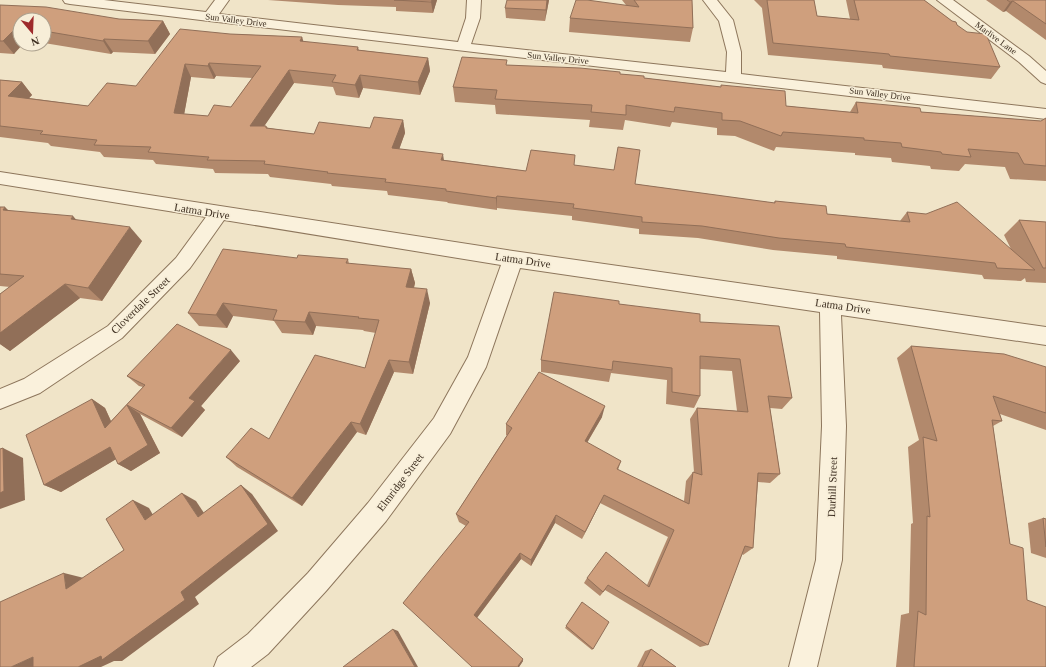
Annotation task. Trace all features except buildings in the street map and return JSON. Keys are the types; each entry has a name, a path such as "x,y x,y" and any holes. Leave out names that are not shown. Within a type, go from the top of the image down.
{"street":[{"name":"Sun Valley Drive","path":"70,0 1046,114"},
{"path":"209,17 222,0"},
{"path":"463,47 473,18 474,0"},
{"path":"710,0 726,20 734,52 733,77"},
{"name":"Marlive Lane","path":"944,0 1024,59 1046,79"},
{"name":"Latma Drive","path":"0,178 219,214 513,259 1046,336"},
{"name":"Cloverdale Street","path":"0,399 32,386 115,332 183,263 219,214"},
{"name":"Elmridge Street","path":"228,667 258,644 317,582 377,512 442,426 478,360 513,259"},
{"name":"Durhill Street","path":"803,667 829,560 834,426 830,304"}]}
